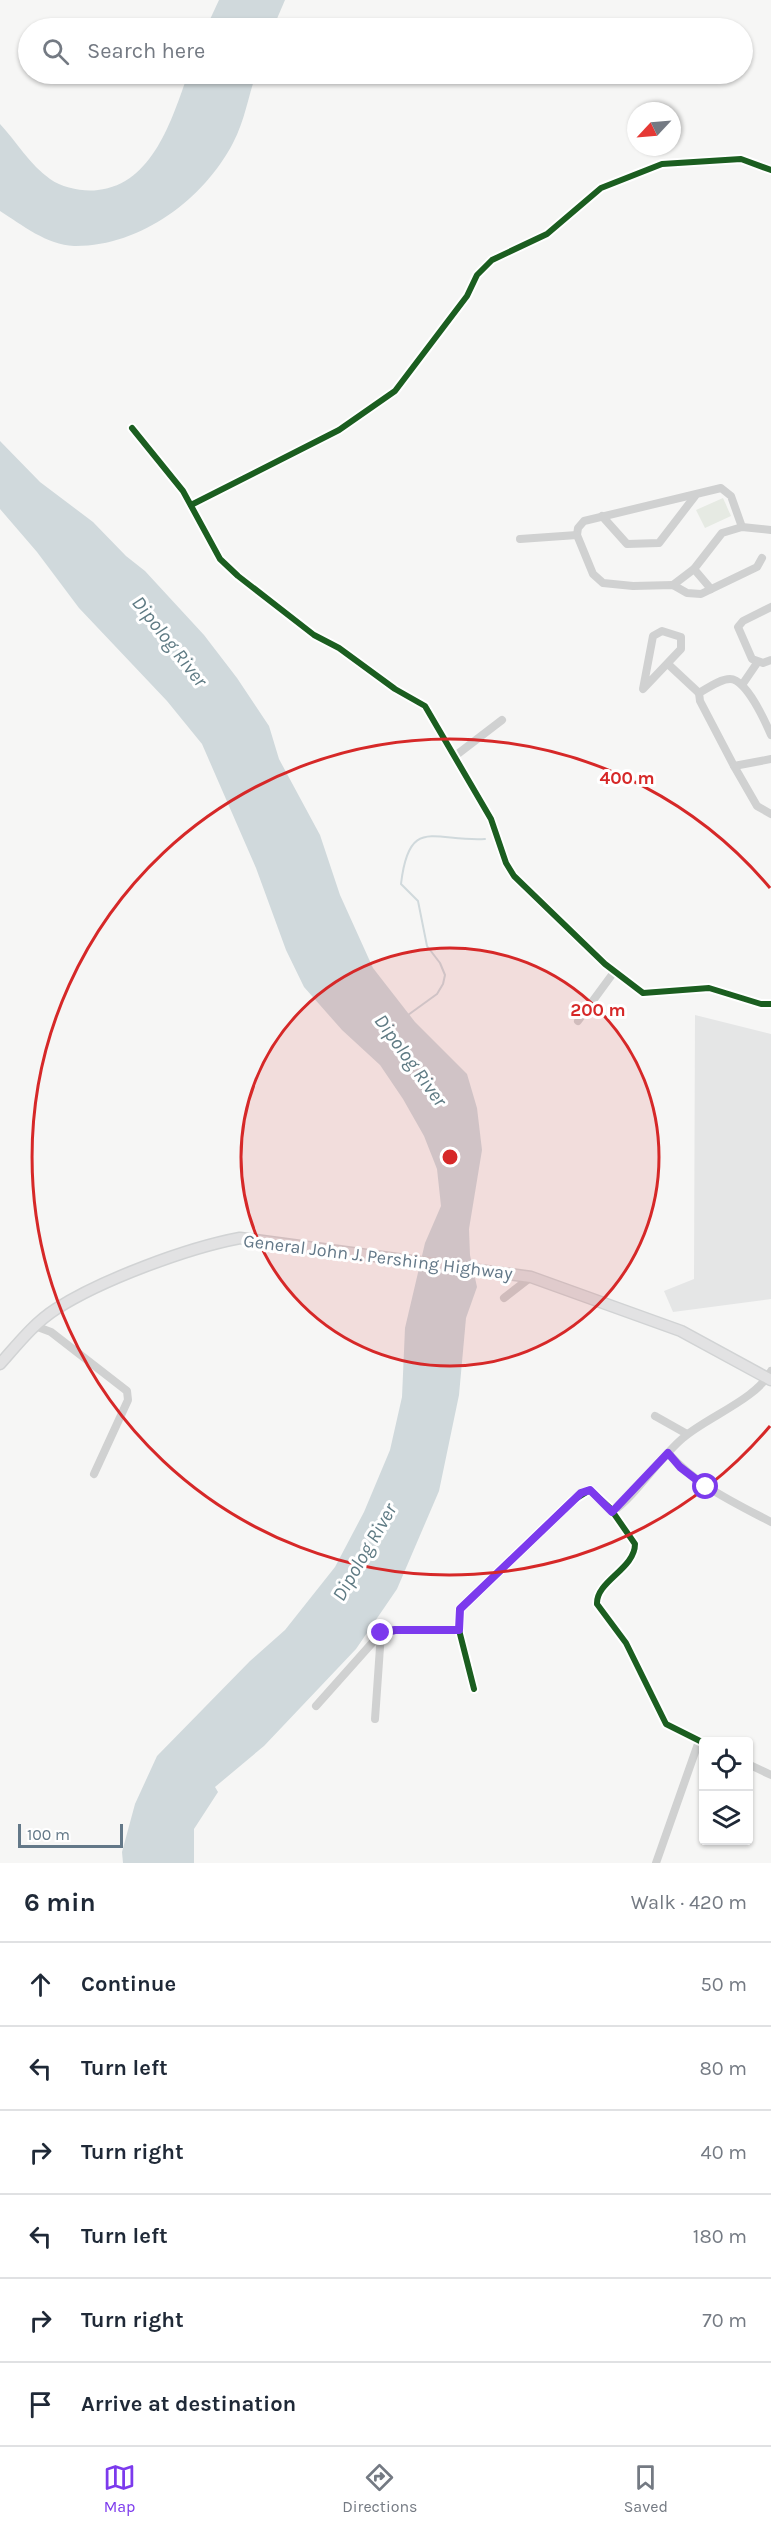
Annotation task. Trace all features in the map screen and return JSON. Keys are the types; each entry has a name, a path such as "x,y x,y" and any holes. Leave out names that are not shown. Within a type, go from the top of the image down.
{"main road":[{"name":"General John J. Pershing Highway","path":"0,1364 35,1326 54,1310 84,1293 210,1244 240,1238 272,1240 531,1277 681,1331 770,1376"}],"street":[{"path":"191,505 339,430 394,391 467,296 477,275 492,260 547,234 601,188 662,164 741,159 771,170"},
{"path":"132,428 183,491 220,559 238,576 314,635 339,648 395,689 419,701 431,714 491,819 506,863 514,876 614,972 644,993 709,988 761,1004 771,1004"},
{"path":"742,527 731,496 725,489 602,516 580,524 577,535 593,574 603,583 633,586 673,585 693,594 711,589 757,567 762,558"},
{"path":"602,516 627,544 653,545 664,539 695,496"},
{"path":"673,585 694,569 722,532 742,527 771,530"},
{"path":"520,539 577,535"},
{"path":"694,569 711,589"},
{"path":"756,663 738,627 743,621 771,607"},
{"path":"657,632 677,634 681,637 681,649 669,665 646,688 643,689 653,636 657,632"},
{"path":"742,685 756,663 771,660"},
{"path":"669,665 699,693 700,701 757,806 771,814"},
{"path":"699,693 731,678 742,685 760,712 771,735"},
{"path":"455,756 502,720"},
{"path":"734,766 771,759"},
{"path":"578,1021 614,972"},
{"path":"504,1298 531,1277"},
{"path":"35,1326 51,1332 127,1391 128,1400 94,1474"},
{"path":"612,1512 687,1434 749,1394 770,1376"},
{"path":"655,1416 687,1434"},
{"path":"668,1453 680,1467 706,1487 771,1522"},
{"path":"474,1689 459,1630 460,1609 581,1493 590,1490 612,1512 633,1539 635,1548 598,1596 597,1605 626,1643 666,1724 699,1741"},
{"path":"316,1706 381,1633 395,1630 459,1630"},
{"path":"375,1719 381,1633"},
{"path":"657,1863 699,1748"},
{"path":"753,1766 771,1775"}],"shaded area":[{"path":"723,498 731,516 705,528 696,510"},
{"path":"695,1015 771,1034 771,1299 673,1312 664,1291 694,1279"}],"water":[{"path":"219,0 285,0 277,18 211,18"},
{"path":"184,84 253,84 241,126 221,164 187,200 146,229 99,244 64,245 26,228 0,211 0,124 36,167 55,182 73,189 98,190 117,185 133,176 146,163 158,147"},
{"name":"Dipolog River","path":"0,441 40,482 93,522 126,556 145,571 204,635 237,678 269,726 279,759 320,835 340,895 373,968 415,1022 467,1074 477,1108 482,1150 469,1229 470,1255 477,1287 466,1318 459,1395 439,1491 397,1589 356,1649 264,1746 215,1787 218,1792 194,1829 194,1863 123,1863 122,1852 135,1804 157,1756 250,1661 285,1630 335,1567 364,1512 390,1450 402,1397 405,1328 425,1243 441,1206 437,1169 424,1136 380,1065 342,1030 304,987 286,950 256,868 202,744 167,701 79,608 37,552 0,509"}],"waterway":[{"path":"408,1015 437,994 445,975 440,963 427,946 418,901 401,884 410,848 418,840 427,837 485,839"}],"cycle path":[{"path":"191,505 339,430 395,391 467,296 477,275 492,260 547,234 601,188 662,164 741,159 771,170"},
{"path":"132,428 183,491 220,559 238,576 314,635 339,648 395,689 425,706 491,819 506,863 514,876 605,964 643,993 709,988 761,1004 771,1004"},
{"path":"474,1689 459,1630 460,1609 572,1501 590,1490 610,1508 635,1544 629,1561 603,1588 598,1596 597,1604 626,1643 666,1724 699,1740"}],"route":[{"path":"381,1633 395,1630 448,1632 459,1630 460,1609 543,1532 581,1493 586,1490 594,1492 612,1512 622,1505 668,1453 692,1478 706,1487"}]}
